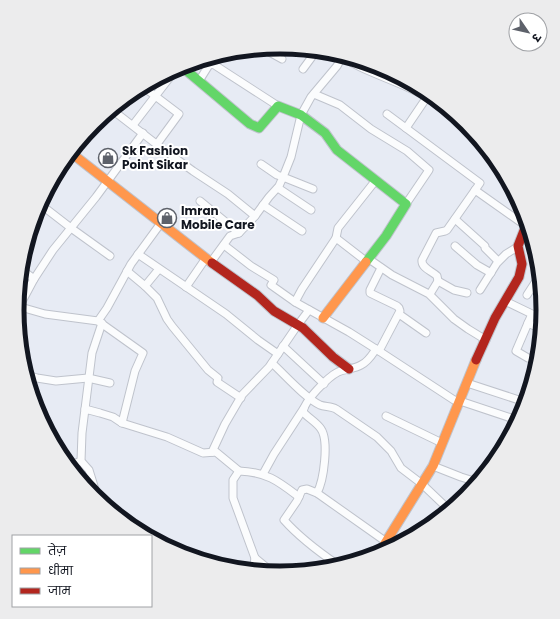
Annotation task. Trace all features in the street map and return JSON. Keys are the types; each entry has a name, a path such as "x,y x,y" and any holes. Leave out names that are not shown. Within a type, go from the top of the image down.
{"street":[{"path":"273,54 282,59"},
{"path":"303,69 313,56"},
{"path":"186,287 224,245 230,236 239,233 278,188 291,157 301,115 339,60"},
{"path":"199,81 210,65 213,64 278,106 301,115 325,133 338,150 406,204"},
{"path":"187,71 250,124 259,128 278,106"},
{"path":"132,125 168,80"},
{"path":"148,91 179,114 157,144"},
{"path":"314,94 340,105 371,130 407,151 429,170 386,236 323,318"},
{"path":"406,128 425,99"},
{"path":"116,112 193,171 228,194 255,216"},
{"path":"387,114 480,183 445,231 436,233 422,260 423,266 437,276 438,281 454,290 467,293"},
{"path":"25,296 53,250 96,197 143,133"},
{"path":"75,156 209,260 257,295 271,306 274,311 297,326 303,328 333,357 349,369"},
{"path":"261,164 277,176 313,189"},
{"path":"295,302 336,238 338,228 376,180"},
{"path":"278,188 311,210"},
{"path":"475,190 520,220"},
{"path":"200,201 239,233"},
{"path":"263,205 302,231"},
{"path":"45,208 110,256"},
{"path":"455,219 498,261"},
{"path":"94,484 89,470 81,461 82,433 92,353 100,322 127,271 161,223"},
{"path":"390,540 433,466 492,325 519,277 522,268 522,260 518,250 519,240 523,232"},
{"path":"336,238 392,276 430,294 454,319 486,340"},
{"path":"224,245 254,269 274,280 271,285 295,302 377,350 454,400 512,418"},
{"path":"455,246 477,265 491,273"},
{"path":"480,290 498,261 519,246"},
{"path":"138,254 226,314 278,354"},
{"path":"263,474 274,454 310,399 335,374 363,364 377,350 399,314 400,310 397,306 370,293 370,290 381,268"},
{"path":"145,286 159,269"},
{"path":"127,271 157,298 167,319 208,370 218,378 217,382 241,398"},
{"path":"27,273 34,279"},
{"path":"430,294 438,281"},
{"path":"527,295 534,284"},
{"path":"505,301 532,314 516,351 528,358"},
{"path":"24,309 100,322 143,353 135,371 122,423"},
{"path":"212,452 225,424 241,398 272,363 309,310"},
{"path":"399,314 426,333"},
{"path":"528,322 535,326"},
{"path":"283,346 324,384"},
{"path":"272,363 310,399 322,406 336,409 362,426 388,448 401,468 422,484 445,505"},
{"path":"33,377 56,381 88,378 110,383"},
{"path":"467,383 519,400"},
{"path":"304,408 304,413 321,428 324,438 324,476 317,493"},
{"path":"85,409 113,417 122,423 167,437 203,453 212,452 219,454 239,471 263,474 272,478 299,497"},
{"path":"386,416 442,443"},
{"path":"76,463 81,461"},
{"path":"433,466 470,480"},
{"path":"239,471 233,480 233,498 256,558 264,565"},
{"path":"331,561 319,553 284,520 302,490 307,489 317,493 386,542"},
{"path":"255,564 256,558"}],"traffic: fast":[{"path":"187,71 250,124 259,128 278,106 301,115 325,133 337,150 406,204 386,236 366,262"}],"traffic: slow":[{"path":"75,156 212,263"},
{"path":"323,318 366,262"},
{"path":"386,542 433,466 476,360"}],"traffic: jam":[{"path":"476,360 495,318 519,277 522,264 518,246 524,232"},
{"path":"212,263 257,295 274,311 303,328 333,357 349,369"}],"place":[{"name":"Sk Fashion Point Sikar","path":"108,158"},
{"name":"Imran Mobile Care","path":"167,218"}]}
